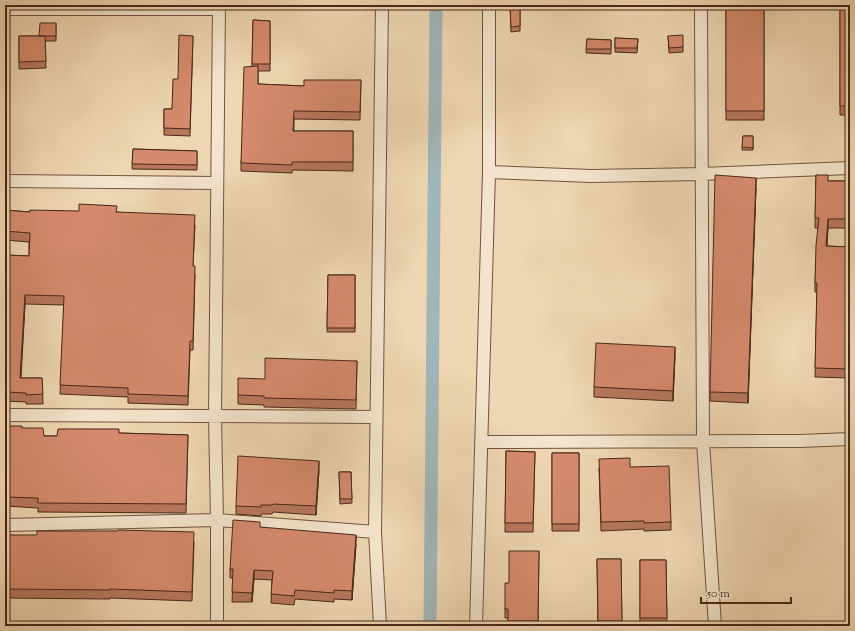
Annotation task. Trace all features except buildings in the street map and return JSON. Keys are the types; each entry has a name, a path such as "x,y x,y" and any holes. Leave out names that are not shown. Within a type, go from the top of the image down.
{"street":[{"path":"380,626 375,532 382,5"},
{"path":"476,626 489,172 489,5"},
{"path":"701,5 703,441 715,626"},
{"path":"5,9 219,7 215,417 217,626"},
{"path":"489,172 590,176 702,174 850,168"},
{"path":"5,181 217,183"},
{"path":"5,415 376,417"},
{"path":"481,442 800,441 850,439"},
{"path":"5,525 217,520 375,532"}],"waterway":[{"path":"430,626 436,5"}]}
